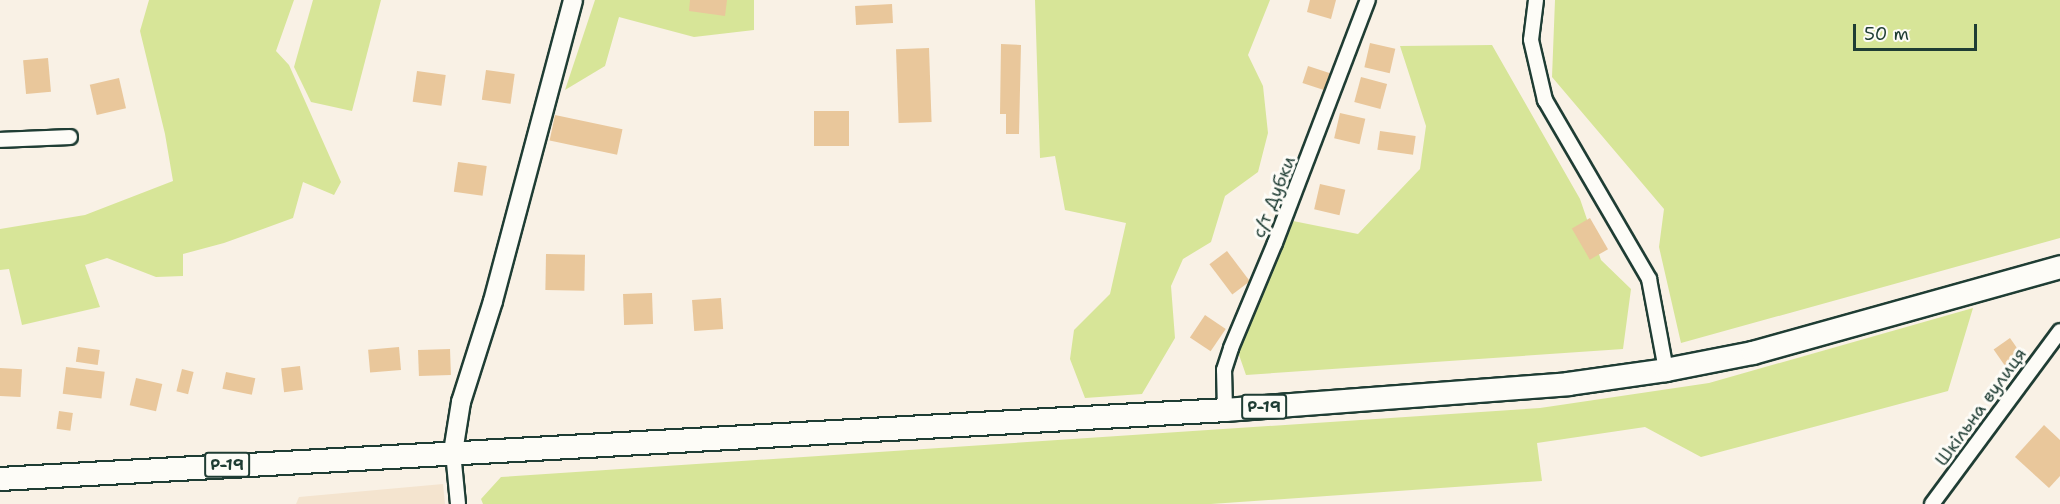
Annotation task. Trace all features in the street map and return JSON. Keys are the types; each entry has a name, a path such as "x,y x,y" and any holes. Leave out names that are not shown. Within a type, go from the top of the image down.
{"main road":[{"name":"Р-19","path":"0,479 1225,410 1568,384 1666,370 1753,353 2060,267"}],"street":[{"path":"458,504 453,452 461,402 493,301 573,0"},
{"name":"с/т Дубки","path":"1225,410 1224,370 1231,348 1280,232 1368,0"},
{"path":"1536,0 1531,40 1545,100 1649,279 1666,370"},
{"path":"0,140 70,137"},
{"name":"Шкільна вулиця","path":"1932,504 2060,331"}],"shaded area":[{"path":"443,484 445,504 296,504 299,497"}],"green space":[{"path":"149,0 294,0 276,51 289,65 341,182 334,195 303,182 293,218 224,243 183,254 183,276 156,277 107,258 85,265 100,307 22,325 9,269 0,270 0,229 85,215 173,181 165,134 140,31"},
{"path":"313,0 381,0 352,111 311,102 294,67"},
{"path":"595,0 754,0 754,30 694,37 619,17 605,66 565,90"},
{"path":"1035,0 1270,0 1248,55 1263,86 1268,133 1258,172 1225,196 1211,242 1183,259 1171,286 1175,338 1142,394 1085,398 1070,359 1074,330 1110,294 1126,223 1065,210 1055,156 1040,158"},
{"path":"1555,0 2060,0 2060,238 1681,343 1659,247 1664,209 1552,77"},
{"path":"1492,45 1580,199 1601,260 1631,289 1623,349 1246,375 1238,352 1293,221 1358,234 1420,169 1426,126 1400,46"},
{"path":"1973,308 1948,391 1701,457 1645,427 1537,443 1542,481 1211,504 483,504 481,499 501,477 1540,408 1709,383"}],"building":[{"path":"690,0 727,0 725,16 689,11"},
{"path":"1310,0 1336,0 1331,19 1307,12"},
{"path":"892,4 893,23 856,25 855,6"},
{"path":"1370,43 1395,49 1390,73 1364,67"},
{"path":"1001,44 1021,45 1019,134 1006,134 1006,114 1000,114"},
{"path":"929,48 932,122 899,123 896,49"},
{"path":"48,58 51,92 26,94 23,60"},
{"path":"1308,66 1332,74 1326,91 1302,83"},
{"path":"486,70 515,74 511,104 482,100"},
{"path":"417,71 446,75 441,106 413,102"},
{"path":"1361,77 1387,84 1380,109 1354,102"},
{"path":"119,78 126,108 97,115 90,85"},
{"path":"814,111 849,111 849,146 814,146"},
{"path":"1340,113 1365,119 1359,144 1334,138"},
{"path":"555,115 622,129 617,155 550,140"},
{"path":"1380,131 1416,136 1413,155 1377,150"},
{"path":"458,162 487,166 483,196 454,192"},
{"path":"1320,184 1345,190 1339,215 1314,209"},
{"path":"1590,218 1608,249 1590,260 1572,228"},
{"path":"1227,251 1250,281 1232,295 1209,264"},
{"path":"546,254 585,255 584,291 545,290"},
{"path":"652,293 653,324 624,325 623,294"},
{"path":"721,298 723,329 694,331 692,300"},
{"path":"1205,315 1226,329 1211,351 1190,337"},
{"path":"2010,338 2026,361 2010,372 1994,349"},
{"path":"78,347 100,350 98,365 76,362"},
{"path":"399,347 401,370 370,373 368,350"},
{"path":"450,349 451,375 419,376 418,350"},
{"path":"300,366 303,390 284,392 281,368"},
{"path":"66,367 105,372 101,399 63,394"},
{"path":"0,368 22,369 21,397 0,396"},
{"path":"182,369 194,372 188,394 176,391"},
{"path":"226,372 255,378 252,395 222,389"},
{"path":"136,378 162,384 156,411 130,405"},
{"path":"59,411 73,413 70,431 56,429"},
{"path":"2044,425 2060,440 2060,476 2049,488 2015,457"}]}
